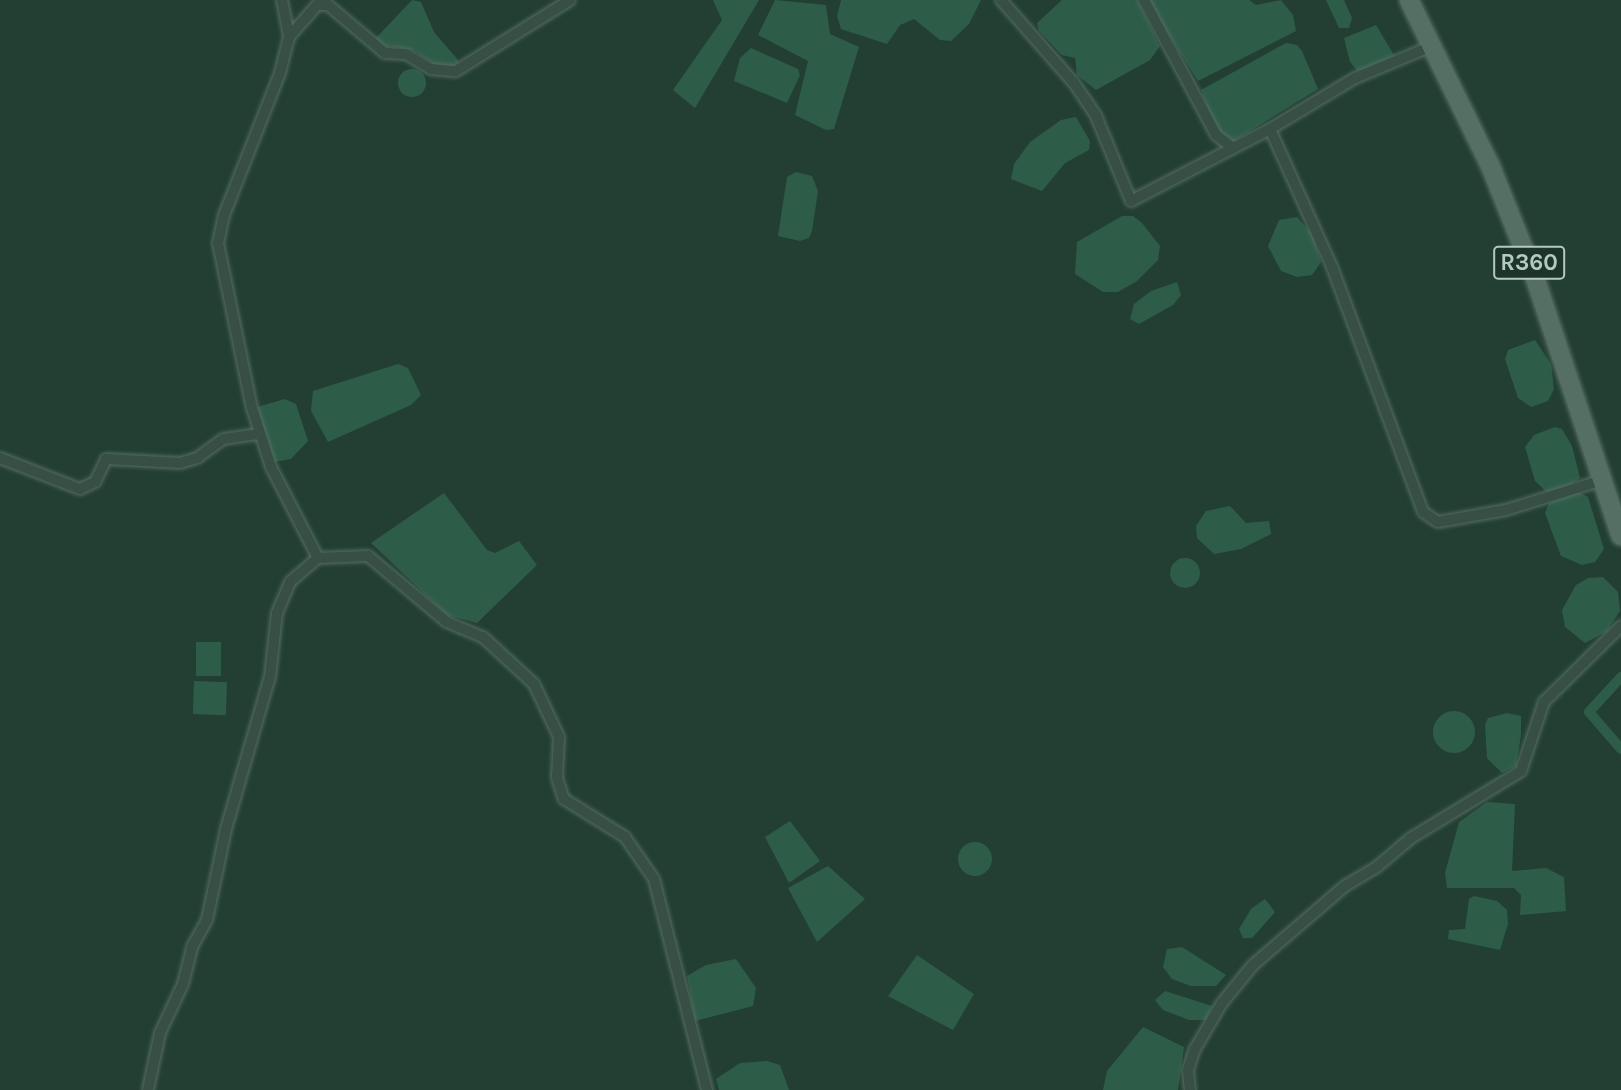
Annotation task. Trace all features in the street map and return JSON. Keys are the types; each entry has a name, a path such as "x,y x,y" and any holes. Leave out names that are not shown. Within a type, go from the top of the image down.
{"main road":[{"name":"R360","path":"1409,0 1490,165 1534,275 1621,537"}],"street":[{"path":"282,0 289,37"},
{"path":"318,558 271,467 260,434 218,243 289,37 317,5 328,5 385,53 406,54 431,69 456,71 570,0"},
{"path":"1001,0 1074,83 1096,116 1131,201 1270,129 1355,78 1432,46"},
{"path":"1144,0 1216,135 1232,147"},
{"path":"1270,129 1332,267 1423,512 1438,522 1506,510 1603,480"},
{"path":"0,458 80,489 94,482 106,459 180,463 197,458 223,439 260,434"},
{"path":"148,1090 160,1033 183,984 191,947 207,920 226,829 271,677 277,613 290,582 318,558 369,556 447,622 483,637 534,684 559,737 557,778 564,799 625,838 654,879 707,1090"},
{"path":"1190,1090 1188,1070 1195,1049 1222,1003 1253,965 1345,886 1378,866 1411,838 1521,771 1544,702 1621,626"}],"shaded area":[{"path":"412,0 421,2 434,32 459,61 452,69 441,69 414,50 380,45 376,38"},
{"path":"713,0 759,0 695,108 673,90 722,20"},
{"path":"775,0 826,5 830,34 859,47 834,129 826,130 795,115 808,61 758,35"},
{"path":"841,0 981,0 969,24 951,41 940,40 914,19 900,25 887,44 841,29 837,16"},
{"path":"1062,0 1137,0 1160,46 1150,60 1096,90 1077,75 1075,58 1062,55 1039,31 1037,23"},
{"path":"1147,0 1249,0 1256,5 1281,0 1293,15 1296,31 1198,81"},
{"path":"1326,0 1344,0 1352,18 1349,28 1339,28"},
{"path":"1376,25 1394,55 1391,62 1359,73 1350,62 1344,38"},
{"path":"1286,43 1297,45 1302,51 1318,89 1232,142 1216,130 1201,90"},
{"path":"751,48 798,69 800,75 787,103 734,81 740,58"},
{"path":"412,69 422,73 426,83 422,93 412,97 402,93 398,83 402,73"},
{"path":"1076,117 1090,141 1089,150 1065,163 1042,191 1011,179 1014,164 1030,142 1061,120"},
{"path":"796,172 812,176 818,191 812,231 809,238 800,241 778,236 787,177"},
{"path":"1122,216 1133,216 1142,223 1160,246 1158,260 1137,281 1118,292 1103,292 1075,274 1077,242"},
{"path":"1297,217 1312,234 1321,262 1312,275 1297,277 1281,271 1268,246 1279,220"},
{"path":"1177,282 1181,295 1173,305 1139,324 1130,319 1134,304 1151,291"},
{"path":"1535,340 1551,364 1554,389 1548,401 1531,407 1518,398 1505,359 1508,350"},
{"path":"398,364 408,368 421,395 411,405 328,442 311,411 313,391"},
{"path":"285,399 296,404 308,441 291,459 274,462 257,407"},
{"path":"1555,427 1562,429 1572,446 1580,478 1563,490 1549,494 1535,481 1525,447 1534,435"},
{"path":"1579,492 1588,497 1604,549 1595,562 1582,565 1561,556 1545,513 1549,503"},
{"path":"444,493 487,550 495,553 519,541 537,565 477,623 447,615 371,543"},
{"path":"1230,506 1246,523 1269,521 1271,534 1241,549 1214,554 1197,538 1196,526 1206,511"},
{"path":"1185,558 1196,562 1200,573 1196,584 1185,588 1174,584 1170,573 1174,562"},
{"path":"1603,577 1618,592 1620,611 1606,632 1585,643 1565,627 1562,610 1576,585 1588,578"},
{"path":"196,642 221,642 221,676 196,676"},
{"path":"194,681 227,682 226,715 193,714"},
{"path":"1454,711 1469,717 1475,732 1469,747 1454,753 1439,747 1433,732 1439,717"},
{"path":"1507,713 1521,716 1521,735 1516,766 1502,773 1487,758 1485,725 1488,718"},
{"path":"1487,802 1515,804 1512,871 1546,868 1564,877 1566,911 1520,915 1521,895 1514,888 1447,888 1445,873 1459,822"},
{"path":"790,821 820,861 789,883 765,837"},
{"path":"975,842 987,847 992,859 987,871 975,876 963,871 958,859 963,847"},
{"path":"828,866 865,899 817,942 788,888"},
{"path":"1474,896 1497,901 1507,910 1508,924 1500,950 1448,939 1449,930 1465,929 1469,899"},
{"path":"1265,899 1275,912 1252,938 1243,938 1239,929 1251,909"},
{"path":"1182,947 1226,975 1216,986 1191,986 1172,979 1163,967 1167,949"},
{"path":"917,955 974,994 953,1030 888,996"},
{"path":"736,959 756,988 753,1006 695,1021 687,976 706,965"},
{"path":"1165,991 1212,1006 1206,1020 1189,1020 1163,1010 1155,1000"},
{"path":"1143,1027 1184,1047 1178,1090 1103,1090 1107,1071"},
{"path":"767,1061 780,1065 789,1090 719,1090 716,1079 740,1063"}],"waterway":[{"path":"1621,677 1589,712 1621,749"}]}
